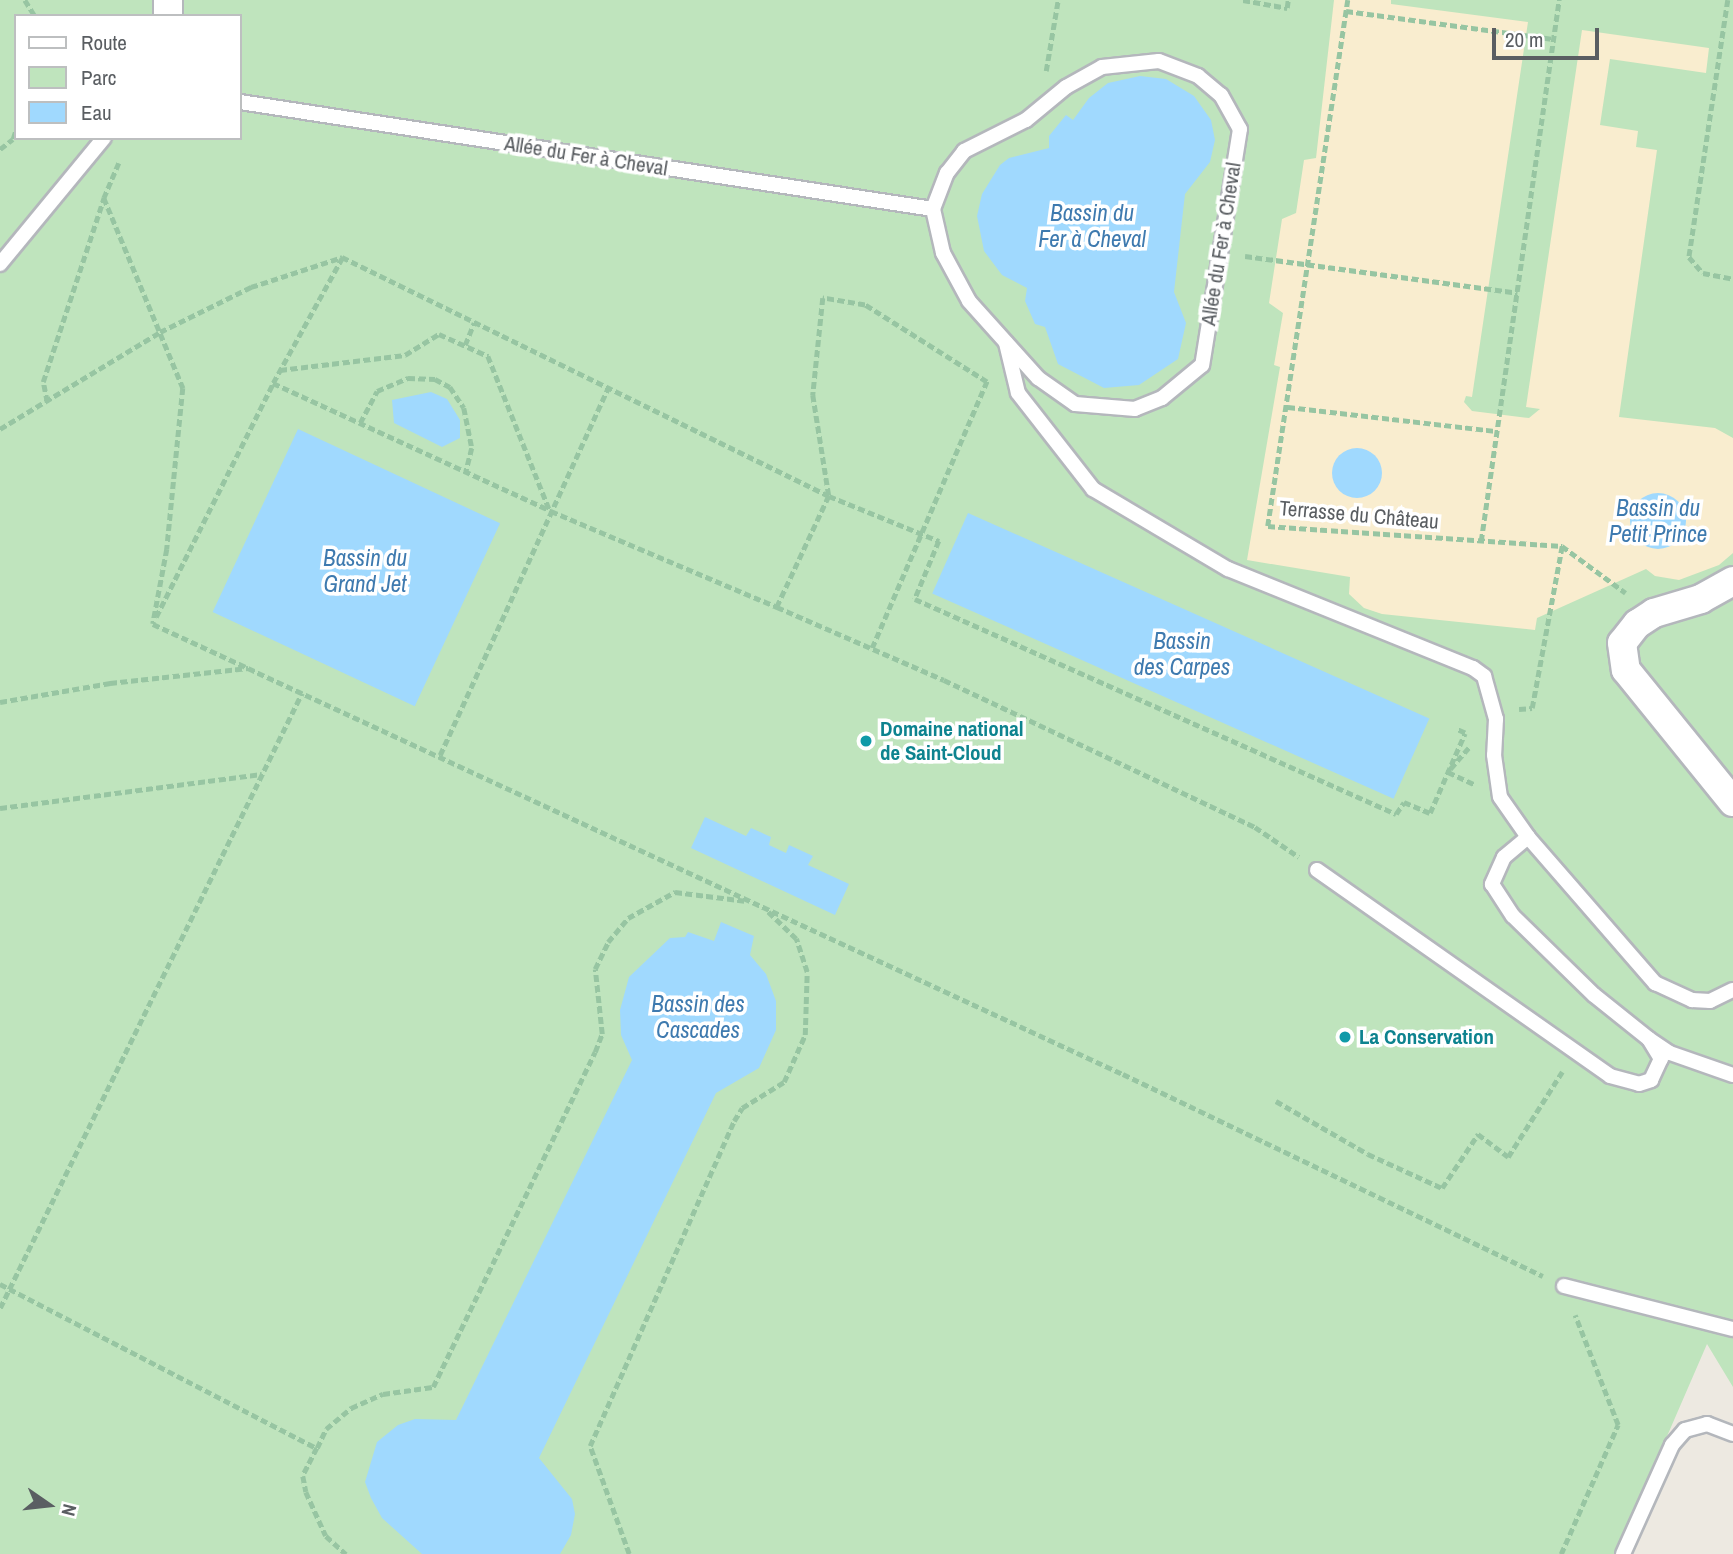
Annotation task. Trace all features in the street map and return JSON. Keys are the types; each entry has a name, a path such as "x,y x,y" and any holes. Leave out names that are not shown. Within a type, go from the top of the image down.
{"street":[{"path":"1733,581 1701,599 1654,613 1637,624 1622,643 1626,670 1733,802"}],"lane":[{"name":"Allée du Fer à Cheval","path":"1159,61 1198,76 1221,95 1240,129 1202,365 1162,398 1135,409 1075,404 1038,378 969,301 943,253 933,209 947,173 964,151 1039,110 1102,67 1159,61"},
{"name":"Allée du Fer à Cheval","path":"242,102 933,209"},
{"path":"0,264 102,140"},
{"path":"1006,343 1017,393 1093,489 1228,569 1473,668 1484,676 1496,719 1494,755 1500,797 1528,837 1655,983 1692,1000 1710,1001 1733,990"},
{"path":"1528,837 1497,869 1492,884 1501,902 1594,995 1648,1039 1670,1054 1733,1075"},
{"path":"1317,870 1574,1054 1610,1076 1639,1084 1651,1080 1661,1059 1648,1039"},
{"path":"1564,1286 1733,1329"},
{"path":"1622,1554 1672,1445 1685,1430 1707,1424 1733,1434"}],"path":[{"path":"1039,110 1058,0"},
{"path":"1243,0 1287,8 1288,0"},
{"name":"Terrasse du Château","path":"1348,0 1311,266 1268,526 1562,546"},
{"path":"1481,541 1559,0"},
{"path":"1728,0 1689,257 1703,273 1733,279"},
{"path":"1346,10 1553,39"},
{"path":"0,149 14,136"},
{"path":"47,402 43,382 104,198 120,160"},
{"path":"104,198 183,388 167,549 153,624"},
{"path":"1239,255 1517,293"},
{"path":"153,624 273,383 342,257"},
{"path":"0,429 160,332 251,287 342,257 829,496 939,541 915,599 1396,814 1404,802 1430,813 1465,733 1456,729"},
{"path":"777,607 829,496 813,395 823,298 865,305 987,382"},
{"path":"465,345 474,323"},
{"path":"280,370 405,355 439,334 488,356 551,512"},
{"path":"360,423 377,391 408,378 435,379 450,387 464,408 472,448 466,472"},
{"path":"273,383 551,512 872,648 1255,827 1317,870"},
{"path":"440,755 608,388"},
{"path":"1288,407 1497,432"},
{"path":"872,648 923,536 973,412"},
{"path":"1515,709 1532,708 1562,546 1654,613"},
{"path":"153,624 760,905 1564,1286 1618,1425 1561,1554"},
{"path":"0,702 110,683 248,668"},
{"path":"0,1307 302,693"},
{"path":"0,808 262,774"},
{"path":"345,1554 326,1536 306,1492 303,1476 326,1429 351,1408 383,1394 433,1387 602,1034 595,969 621,926 647,907 675,892 710,893 760,905 796,939 807,972 805,1035 784,1082 742,1108 734,1121 590,1446 629,1554"},
{"path":"1276,1101 1368,1154 1442,1188 1478,1134 1508,1157 1574,1054"},
{"path":"0,1284 317,1448"}],"green space":[{"name":"Domaine national de Saint-Cloud","path":"0,0 1733,0 1733,1387 1707,1344 1616,1554 0,1554"}],"sand":[{"path":"1334,0 1391,0 1391,4 1528,22 1472,397 1466,396 1464,402 1472,411 1529,418 1540,409 1526,407 1582,30 1709,48 1706,73 1610,59 1600,125 1638,131 1636,147 1657,150 1619,417 1715,428 1733,438 1733,553 1719,565 1679,580 1655,576 1646,569 1537,618 1535,630 1382,614 1364,608 1349,594 1350,577 1247,560 1280,367 1274,365 1283,313 1269,303 1282,219 1296,213 1304,160 1316,158"}],"water":[{"name":"Bassin du Fer à Cheval","path":"1140,76 1166,79 1194,96 1211,120 1215,140 1210,162 1185,194 1174,292 1186,323 1178,359 1139,385 1104,388 1058,364 1045,327 1035,324 1025,301 1027,288 1002,275 984,251 977,216 982,194 1000,165 1009,158 1049,148 1049,136 1066,115 1073,120 1089,98 1108,83"},
{"path":"431,392 447,399 460,420 460,438 442,447 394,423 392,400"},
{"name":"Bassin du Grand Jet","path":"298,429 500,523 415,706 213,612"},
{"path":"1357,448 1375,455 1382,473 1375,491 1357,498 1339,491 1332,473 1339,455"},
{"name":"Bassin du Petit Prince","path":"1658,493 1669,495 1678,501 1684,510 1684,532 1678,541 1669,547 1658,549 1647,547 1638,541 1632,532 1630,521 1632,510 1638,501 1647,495"},
{"name":"Bassin des Carpes","path":"968,513 1429,718 1394,799 932,593"},
{"path":"705,817 746,836 751,828 771,837 769,845 786,853 789,845 813,856 808,865 849,884 835,915 691,848"},
{"name":"Bassin des Cascades","path":"721,922 754,936 750,955 766,974 776,1001 776,1030 759,1068 716,1093 539,1458 572,1499 575,1514 571,1535 560,1554 422,1554 382,1518 371,1498 365,1482 377,1442 398,1425 415,1419 456,1420 632,1060 621,1035 620,1010 629,977 670,938 685,937 688,932 714,941"}],"place":[{"name":"Domaine national de Saint-Cloud","path":"866,741"},
{"name":"La Conservation","path":"1345,1037"}]}
